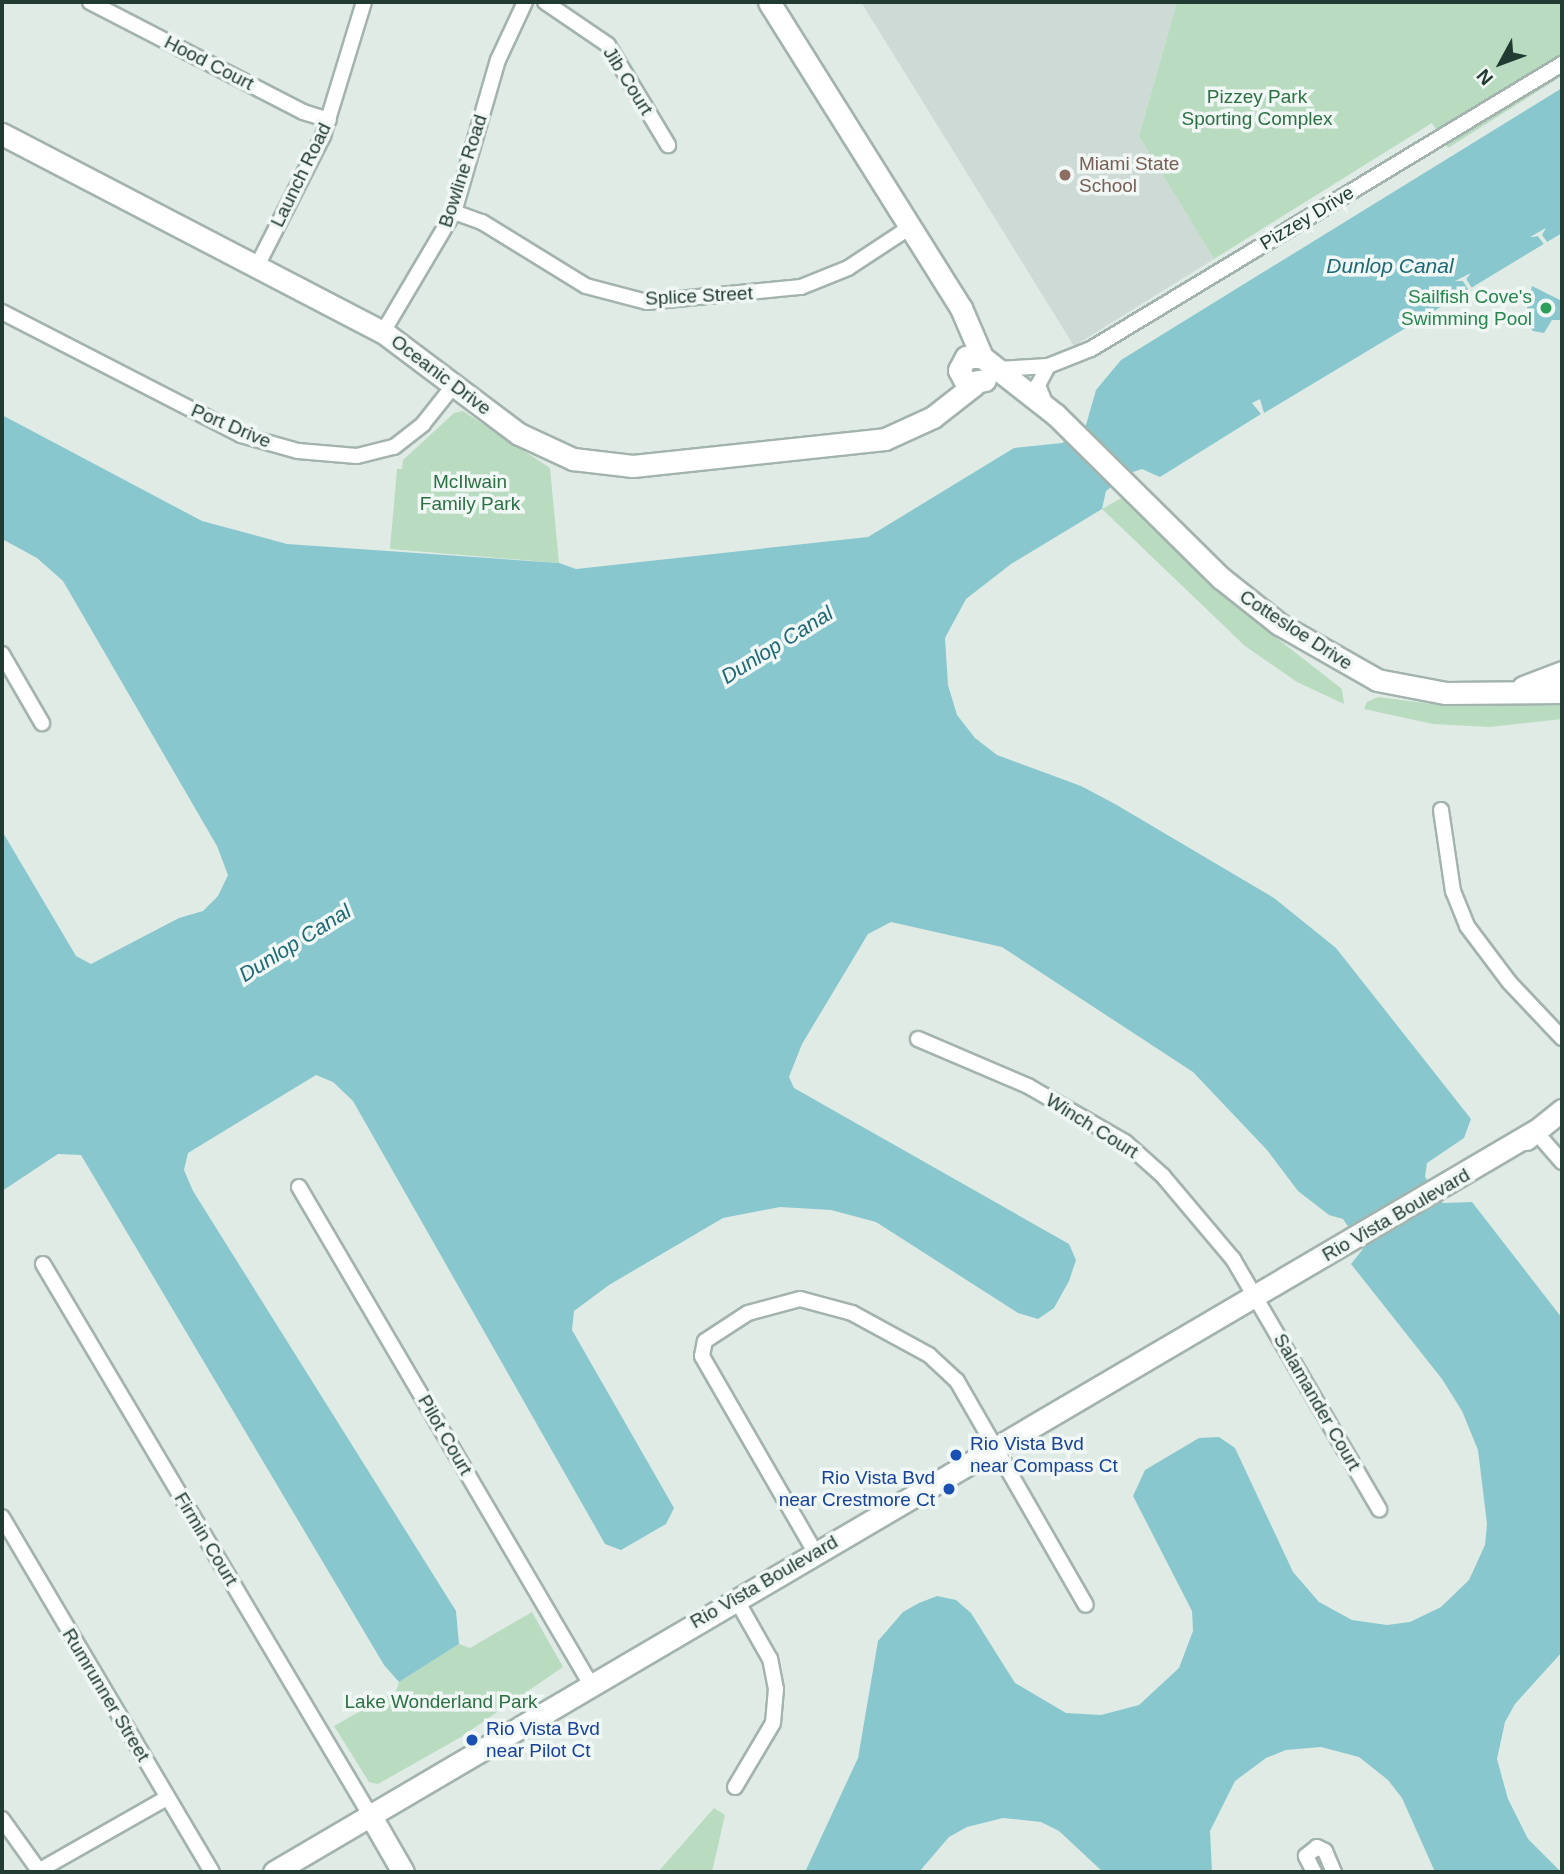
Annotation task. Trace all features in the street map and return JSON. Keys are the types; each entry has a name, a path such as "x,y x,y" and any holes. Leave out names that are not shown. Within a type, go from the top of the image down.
{"street":[{"name":"Hood Court","path":"90,2 303,112 329,120"},
{"name":"Launch Road","path":"257,266 329,120 363,2"},
{"name":"Bowline Road","path":"383,332 454,212 498,60 525,2"},
{"name":"Jib Court","path":"545,2 584,24 608,45 668,145"},
{"path":"769,2 949,289 986,362"},
{"name":"Pizzey Drive","path":"986,362 1008,370 1048,366 1091,349 1562,64"},
{"name":"Oceanic Drive","path":"2,134 383,332 533,443 573,459 615,466 872,441 913,429 967,376 987,377 986,362"},
{"name":"Splice Street","path":"454,212 482,222 586,286 656,302 801,287 831,276 909,229"},
{"path":"949,289 967,376"},
{"name":"Port Drive","path":"2,312 241,435 298,451 357,456 394,447 423,424 454,385"},
{"name":"Cottesloe Drive","path":"986,362 1046,405 1250,603 1351,667 1409,688 1562,692"},
{"path":"1046,405 1038,386 1048,366"},
{"name":"Cottesloe Drive","path":"967,376 996,388 1064,424"},
{"path":"2,654 42,723"},
{"name":"Cottesloe Drive","path":"1508,692 1562,672"},
{"path":"1441,810 1453,891 1467,926 1510,984 1562,1038"},
{"name":"Winch Court","path":"918,1038 1028,1086 1125,1142 1163,1176 1233,1259 1255,1295"},
{"name":"Rio Vista Boulevard","path":"274,1872 590,1683 1535,1131 1562,1110"},
{"path":"1535,1131 1562,1161"},
{"name":"Pilot Court","path":"299,1187 590,1683"},
{"name":"Firmin Court","path":"43,1264 369,1813"},
{"name":"Salamander Court","path":"1255,1295 1379,1508"},
{"path":"815,1552 702,1356 705,1341 748,1313 800,1299 852,1313 946,1369 967,1394 1086,1605"},
{"name":"Rumrunner Street","path":"2,1517 212,1872"},
{"path":"735,1787 768,1734 776,1697 770,1659 736,1599"},
{"path":"2,1819 40,1871 167,1798"},
{"path":"369,1813 402,1872"},
{"path":"1314,1872 1306,1856 1317,1847 1325,1851 1334,1872"}],"shaded area":[{"name":"Miami State School","path":"861,2 1177,2 1139,136 1214,259 1074,346"}],"green space":[{"name":"Pizzey Park Sporting Complex","path":"1177,2 1562,2 1562,76 1448,148 1432,123 1214,259 1139,136"},
{"name":"McIlwain Family Park","path":"463,411 550,468 559,563 390,549 397,469 402,469 403,460 454,413"},
{"path":"1125,496 1237,607 1342,689 1344,704 1297,682 1245,646 1102,509"},
{"path":"1378,697 1449,706 1562,700 1562,719 1489,727 1433,724 1364,709 1367,702"},
{"name":"Lake Wonderland Park","path":"532,1612 563,1667 461,1737 378,1784 369,1782 334,1726 396,1691 399,1682 459,1644 470,1648"},
{"path":"714,1808 725,1815 712,1872 658,1872"}],"water":[{"name":"Dunlop Canal","path":"1562,88 1562,233 1547,242 1541,234 1546,228 1531,237 1538,236 1544,244 1471,288 1466,279 1471,273 1463,280 1469,290 1264,413 1260,399 1252,403 1261,414 1160,477 1142,469 1127,474 1106,491 1102,509 1011,564 966,599 945,638 948,685 957,715 975,738 997,755 1081,786 1115,804 1274,898 1336,948 1471,1119 1464,1138 1427,1163 1425,1177 1443,1203 1472,1202 1562,1318 1562,1652 1515,1704 1505,1722 1497,1759 1508,1799 1528,1839 1561,1872 1435,1872 1402,1798 1388,1780 1359,1757 1321,1747 1286,1750 1266,1758 1235,1781 1210,1831 1212,1872 1103,1872 1059,1831 1041,1822 1003,1818 967,1827 949,1837 919,1872 805,1872 858,1758 878,1641 903,1612 919,1603 937,1596 956,1600 971,1613 1015,1683 1066,1713 1101,1715 1139,1705 1179,1668 1193,1631 1192,1611 1133,1496 1145,1470 1199,1438 1219,1437 1235,1448 1293,1572 1319,1602 1352,1620 1387,1625 1410,1622 1441,1607 1469,1580 1485,1545 1487,1524 1478,1450 1462,1411 1442,1379 1351,1264 1363,1249 1343,1219 1329,1215 1298,1191 1267,1150 1193,1072 1002,947 891,922 868,934 802,1044 789,1077 794,1088 1069,1244 1076,1260 1069,1281 1054,1308 1038,1319 1018,1313 876,1222 831,1210 780,1207 723,1218 609,1285 574,1311 572,1330 674,1508 666,1524 621,1550 605,1544 353,1101 333,1082 316,1075 188,1153 184,1170 193,1191 456,1611 459,1644 399,1682 384,1665 81,1155 58,1154 2,1191 2,831 76,956 91,964 179,918 203,911 218,896 228,875 217,846 63,581 37,558 2,539 2,415 202,521 287,544 559,563 576,569 868,537 1014,448 1062,443 1086,425 1096,390 1121,360"},
{"name":"Sailfish Cove's Swimming Pool","path":"1532,286 1562,301 1562,320 1552,320 1544,333 1533,331 1524,321"}],"pier":[{"path":"1546,228 1542,235 1547,242 1554,242 1464,296 1468,289 1463,281 1455,281 1471,273 1466,279 1472,288 1544,244 1538,236 1530,237"}],"place":[{"name":"Miami State School","path":"1065,175"},
{"name":"Sailfish Cove's Swimming Pool","path":"1546,308"},
{"name":"Rio Vista Bvd near Compass Ct","path":"956,1455"},
{"name":"Rio Vista Bvd near Crestmore Ct","path":"949,1489"},
{"name":"Rio Vista Bvd near Pilot Ct","path":"472,1740"}]}
